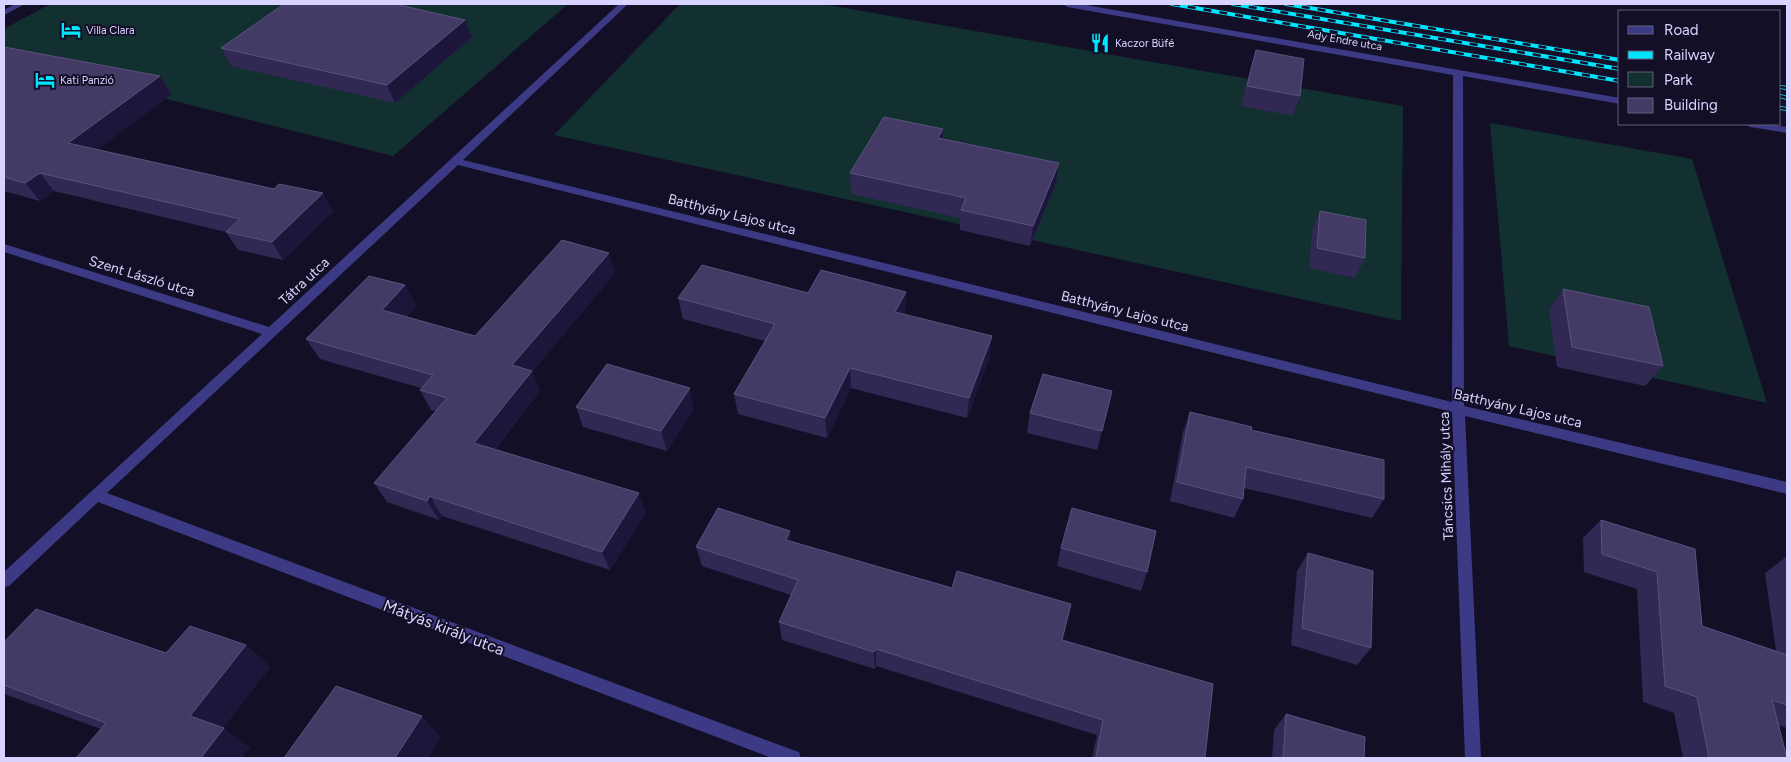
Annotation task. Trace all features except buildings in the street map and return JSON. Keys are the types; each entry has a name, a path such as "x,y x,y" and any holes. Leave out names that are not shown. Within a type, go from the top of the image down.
{"street":[{"path":"4,13 21,4"},
{"name":"Tátra utca","path":"4,581 624,4"},
{"name":"Ady Endre utca","path":"1067,4 1618,101"},
{"name":"Táncsics Mihály utca","path":"1458,73 1458,409 1473,758"},
{"path":"1756,125 1787,130"},
{"name":"Batthyány Lajos utca","path":"456,161 1458,409 1787,488"},
{"name":"Szent László utca","path":"4,248 271,332"},
{"name":"Mátyás király utca","path":"96,495 793,758"}],"green space":[{"path":"50,4 568,4 393,156 4,58 4,29"},
{"path":"680,4 822,4 1403,106 1401,321 554,135"},
{"path":"1490,123 1692,159 1767,403 1509,346"}],"railway":[{"path":"1172,4 1618,81"},
{"path":"1233,4 1618,69"},
{"path":"1286,4 1618,60"},
{"path":"1781,87 1787,88"},
{"path":"1781,96 1787,98"},
{"path":"1781,108 1787,109"}],"place":[{"name":"Villa Clara","path":"71,30"},
{"name":"Kaczor Büfé","path":"1100,43"},
{"name":"Kati Panzió","path":"45,80"}]}
